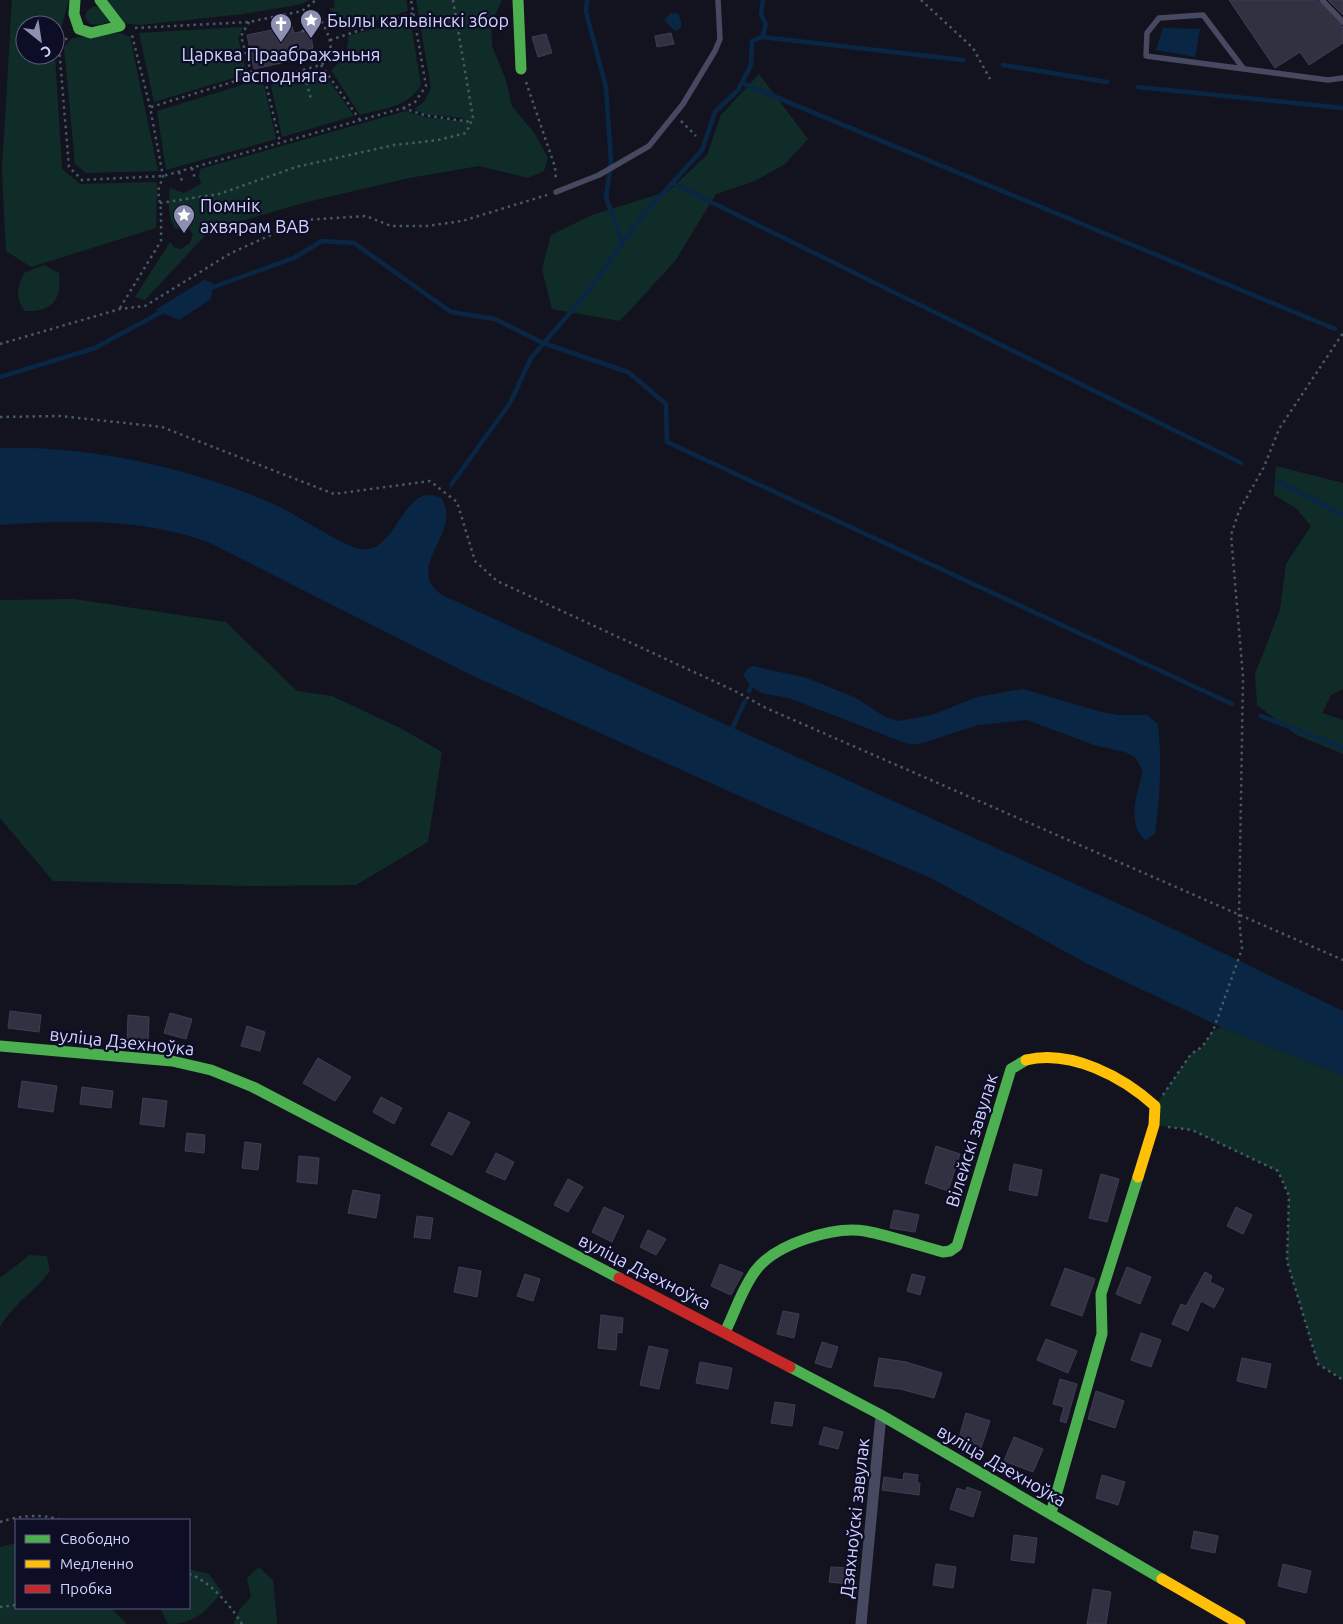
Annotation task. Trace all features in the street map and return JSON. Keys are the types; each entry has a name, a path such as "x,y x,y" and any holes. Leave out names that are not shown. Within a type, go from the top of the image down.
{"street":[{"path":"75,0 73,20 75,27 81,32 93,34 120,26 100,0"},
{"path":"518,0 521,68"},
{"name":"вуліца Дзехноўка","path":"0,1046 172,1061 211,1070 253,1086 881,1415 1240,1624"},
{"name":"Вілейскі завулак","path":"725,1332 758,1267 779,1248 798,1241 850,1230 864,1231 942,1252 950,1251 956,1246 1011,1069 1023,1060 1036,1058 1058,1059 1104,1071 1140,1092 1155,1106"},
{"path":"1051,1513 1102,1334 1101,1294 1154,1125 1155,1106"},
{"name":"Дзяхноўскі завулак","path":"861,1624 881,1415"}],"lane":[{"path":"556,192 599,175 649,146 674,115 720,39 718,0"},
{"path":"1322,0 1343,22"},
{"path":"1243,68 1202,15 1159,18 1147,33 1146,56 1328,80 1343,78"}],"path":[{"path":"120,309 161,241 158,191 164,176 150,107 130,28 249,22 302,11 316,0"},
{"path":"75,27 59,47 69,167 82,180 164,176 403,108 415,102 426,86 411,0"},
{"path":"160,203 220,194 296,167 394,145 438,140 466,133 473,118 453,0"},
{"path":"921,0 973,48 990,79"},
{"path":"150,107 252,76 265,80 321,65 327,60 331,48 328,32 320,20 311,18 302,11"},
{"path":"330,40 414,13"},
{"path":"302,32 311,18"},
{"path":"249,22 242,36 252,76"},
{"path":"321,65 360,120"},
{"path":"0,344 120,309 145,306 231,253 304,220 366,216 391,226 427,226 462,222 556,192 556,167 521,68"},
{"path":"303,70 311,99"},
{"path":"265,80 280,142"},
{"path":"403,108 424,115 471,122"},
{"path":"674,115 696,136"},
{"path":"192,168 195,179"},
{"path":"179,172 183,184"},
{"path":"1155,1106 1191,1054 1202,1047 1213,1031 1242,948 1239,917 1243,677 1231,535 1239,511 1264,467 1278,429 1343,333"},
{"path":"0,417 60,416 162,427 334,494 430,481 457,502 476,561 497,581 726,687 766,708 1239,917 1343,960"},
{"path":"1154,1125 1192,1130 1278,1172 1289,1196 1287,1261 1318,1364 1343,1380"},
{"path":"0,1522 19,1516 51,1517 57,1519"},
{"path":"190,1574 200,1577 234,1610 242,1624"},
{"path":"0,1607 15,1605"}],"green space":[{"path":"12,0 69,0 65,15 15,15 15,65 56,65 62,169 80,184 157,182 156,228 31,267 6,251 2,170"},
{"path":"106,0 309,0 302,4 243,14 140,25 123,23"},
{"path":"334,0 406,0 408,11 348,29 345,21 329,9 335,7"},
{"path":"416,0 502,0 491,24 492,46 506,80 512,106 535,134 548,158 544,171 528,178 479,166 409,178 303,203 210,230 145,300 135,297 170,242 175,248 181,249 190,243 193,234 189,228 175,229 171,219 169,209 170,188 184,193 201,184 199,177 200,169 406,111 424,117 463,121 463,118 424,114 414,109 424,102 431,88"},
{"path":"94,6 102,8 112,21 99,25 90,24 85,17 87,11"},
{"path":"410,19 421,85 415,93 402,103 360,115 331,70 344,55 348,36"},
{"path":"243,27 238,38 247,74 154,102 139,33"},
{"path":"120,33 130,37 158,171 86,173 75,164 65,58 65,46 72,38"},
{"path":"323,72 354,116 282,137 271,85"},
{"path":"759,74 808,139 785,164 755,181 716,194 675,261 620,321 552,309 542,269 551,235 592,215 669,191 707,155 721,115"},
{"path":"255,81 264,85 276,139 166,170 157,111"},
{"path":"44,265 59,273 60,282 57,297 48,307 34,311 25,311 18,297 24,273"},
{"path":"1276,466 1343,483 1343,689 1331,695 1322,713 1343,720 1343,754 1297,735 1257,705 1255,674 1280,610 1286,564 1311,526 1296,508 1274,495"},
{"path":"74,599 226,622 297,691 332,696 402,729 442,752 428,842 356,885 250,886 53,881 0,818 0,600"},
{"path":"1221,1027 1343,1075 1343,1380 1318,1364 1287,1261 1289,1196 1279,1172 1192,1130 1154,1125 1155,1106 1191,1054 1202,1047 1213,1031"},
{"path":"30,1255 47,1256 50,1271 17,1305 0,1327 0,1278"},
{"path":"15,1543 15,1609 112,1609 127,1624 0,1624 0,1547"},
{"path":"259,1567 273,1580 277,1624 233,1624 240,1609 251,1597 247,1578"},
{"path":"190,1569 209,1574 222,1592 211,1605 193,1619 186,1622 168,1624 160,1609 190,1609"}],"water":[{"path":"671,13 678,14 681,21 681,28 675,31 664,20"},
{"path":"1163,28 1200,29 1195,57 1156,50"},
{"path":"204,280 213,283 211,299 179,320 155,310"},
{"path":"0,448 34,448 103,455 171,469 269,502 356,548 370,549 381,543 417,499 428,495 441,498 446,511 445,524 430,561 428,573 431,584 442,595 1167,926 1343,1011 1343,1075 1221,1027 1086,963 933,879 764,807 469,674 208,542 183,534 131,525 53,522 0,525"},
{"path":"752,666 807,678 856,698 885,717 898,721 932,715 977,697 1023,689 1101,712 1119,715 1147,715 1158,724 1160,752 1160,779 1155,834 1146,840 1136,825 1136,798 1143,771 1135,757 1125,752 1094,745 1027,720 978,725 919,744 908,744 789,698 761,693 751,686 743,675"}],"building":[{"path":"1229,0 1317,0 1343,27 1343,43 1309,65 1300,52 1275,68"},
{"path":"1328,0 1343,0 1343,15"},
{"name":"Царква Праабражэньня Гасподняга","path":"292,26 294,33 310,30 313,48 298,51 299,59 254,69 247,35"},
{"path":"671,33 674,44 657,47 655,36"},
{"path":"546,34 552,53 538,57 532,37"},
{"path":"10,1011 41,1015 39,1032 8,1028"},
{"path":"170,1013 192,1019 186,1039 164,1033"},
{"path":"128,1015 149,1017 148,1043 127,1042"},
{"path":"247,1026 265,1032 260,1051 241,1046"},
{"path":"318,1058 351,1077 335,1101 303,1083"},
{"path":"22,1081 57,1086 53,1112 18,1107"},
{"path":"82,1087 113,1091 111,1108 80,1104"},
{"path":"381,1097 402,1108 394,1124 373,1112"},
{"path":"143,1098 167,1101 164,1127 140,1124"},
{"path":"449,1112 470,1122 452,1155 431,1145"},
{"path":"187,1133 205,1135 204,1153 185,1151"},
{"path":"245,1142 261,1144 258,1170 242,1168"},
{"path":"936,1146 960,1154 948,1191 925,1183"},
{"path":"496,1153 514,1162 505,1180 486,1172"},
{"path":"299,1156 319,1158 317,1184 297,1182"},
{"path":"1014,1164 1042,1170 1037,1196 1009,1190"},
{"path":"1101,1174 1119,1179 1107,1222 1089,1218"},
{"path":"568,1179 583,1187 568,1212 554,1205"},
{"path":"353,1190 380,1195 376,1218 348,1213"},
{"path":"604,1207 624,1216 612,1242 592,1232"},
{"path":"1236,1207 1252,1215 1243,1234 1227,1226"},
{"path":"894,1210 919,1215 915,1232 890,1228"},
{"path":"417,1216 433,1218 430,1239 414,1237"},
{"path":"648,1230 666,1239 656,1255 640,1247"},
{"path":"720,1264 743,1273 731,1295 711,1286"},
{"path":"459,1267 481,1271 477,1297 454,1292"},
{"path":"1127,1267 1151,1277 1140,1304 1116,1294"},
{"path":"1065,1268 1095,1279 1082,1316 1051,1305"},
{"path":"1205,1272 1212,1276 1210,1282 1224,1289 1214,1308 1201,1301 1188,1331 1172,1324 1181,1304 1186,1306"},
{"path":"525,1274 540,1279 533,1301 517,1296"},
{"path":"912,1274 925,1277 920,1295 907,1291"},
{"path":"783,1311 799,1314 794,1338 777,1334"},
{"path":"601,1315 623,1318 622,1333 617,1332 616,1350 598,1348"},
{"path":"1141,1333 1161,1340 1151,1367 1131,1360"},
{"path":"1046,1339 1077,1351 1068,1373 1037,1360"},
{"path":"822,1342 838,1347 831,1368 815,1363"},
{"path":"649,1346 668,1350 659,1389 640,1385"},
{"path":"879,1358 906,1362 942,1373 934,1398 900,1389 874,1386"},
{"path":"1242,1358 1271,1364 1266,1388 1237,1381"},
{"path":"700,1362 732,1368 728,1389 696,1383"},
{"path":"1060,1379 1077,1384 1066,1423 1060,1421 1064,1407 1053,1404"},
{"path":"1096,1391 1124,1401 1115,1428 1088,1419"},
{"path":"775,1402 795,1405 792,1426 771,1423"},
{"path":"966,1413 990,1421 981,1448 958,1441"},
{"path":"824,1427 843,1432 838,1449 819,1444"},
{"path":"1014,1437 1043,1449 1033,1472 1004,1461"},
{"path":"904,1473 918,1475 917,1483 920,1483 919,1495 882,1490 884,1477 903,1480"},
{"path":"1102,1475 1125,1482 1118,1505 1096,1498"},
{"path":"967,1487 981,1492 973,1517 950,1509 957,1488 966,1491"},
{"path":"1194,1531 1218,1536 1215,1553 1191,1548"},
{"path":"1014,1535 1037,1538 1034,1563 1011,1560"},
{"path":"936,1564 956,1567 953,1588 933,1585"},
{"path":"1283,1564 1311,1571 1306,1593 1278,1586"},
{"path":"831,1567 849,1568 848,1584 829,1582"},
{"path":"1093,1589 1111,1592 1106,1624 1087,1624"}],"waterway":[{"path":"587,0 586,12 606,87 611,161 606,198 623,243"},
{"path":"451,485 510,403 531,358 588,292 637,222 702,150 715,112 738,90 751,65 752,41 762,37 766,24 761,15 763,0"},
{"path":"762,37 963,60"},
{"path":"1003,65 1107,82"},
{"path":"742,83 1335,329"},
{"path":"1138,87 1343,108"},
{"path":"672,183 1241,463"},
{"path":"208,289 294,258 322,241 354,243 451,312 495,319 543,343 628,372 666,404 667,442 1232,704"},
{"path":"0,377 95,348 165,310"},
{"path":"1279,482 1343,515"},
{"path":"749,691 751,686"},
{"path":"731,731 745,701"},
{"path":"1261,716 1343,748"}],"traffic: fast":[{"path":"75,0 74,14 79,29 91,33 120,26 100,0"},
{"path":"518,0 521,69"},
{"path":"0,1046 172,1061 211,1070 253,1087 619,1278"},
{"path":"725,1332 743,1292 756,1270 777,1252 806,1239 837,1231 852,1230 875,1233 943,1252 950,1251 957,1246 1011,1069 1026,1060"},
{"path":"1051,1513 1102,1334 1101,1294 1138,1177"},
{"path":"790,1367 881,1415 1162,1579"}],"traffic: slow":[{"path":"1026,1060 1061,1058 1095,1068 1128,1085 1155,1106 1154,1125 1138,1177"},
{"path":"1162,1579 1240,1624"}],"traffic: jam":[{"path":"619,1278 790,1367"}],"place":[{"name":"Былы кальвінскі збор","path":"311,39"},
{"name":"Царква Праабражэньня Гасподняга","path":"281,43"},
{"name":"Помнік ахвярам ВАВ","path":"184,234"}]}
